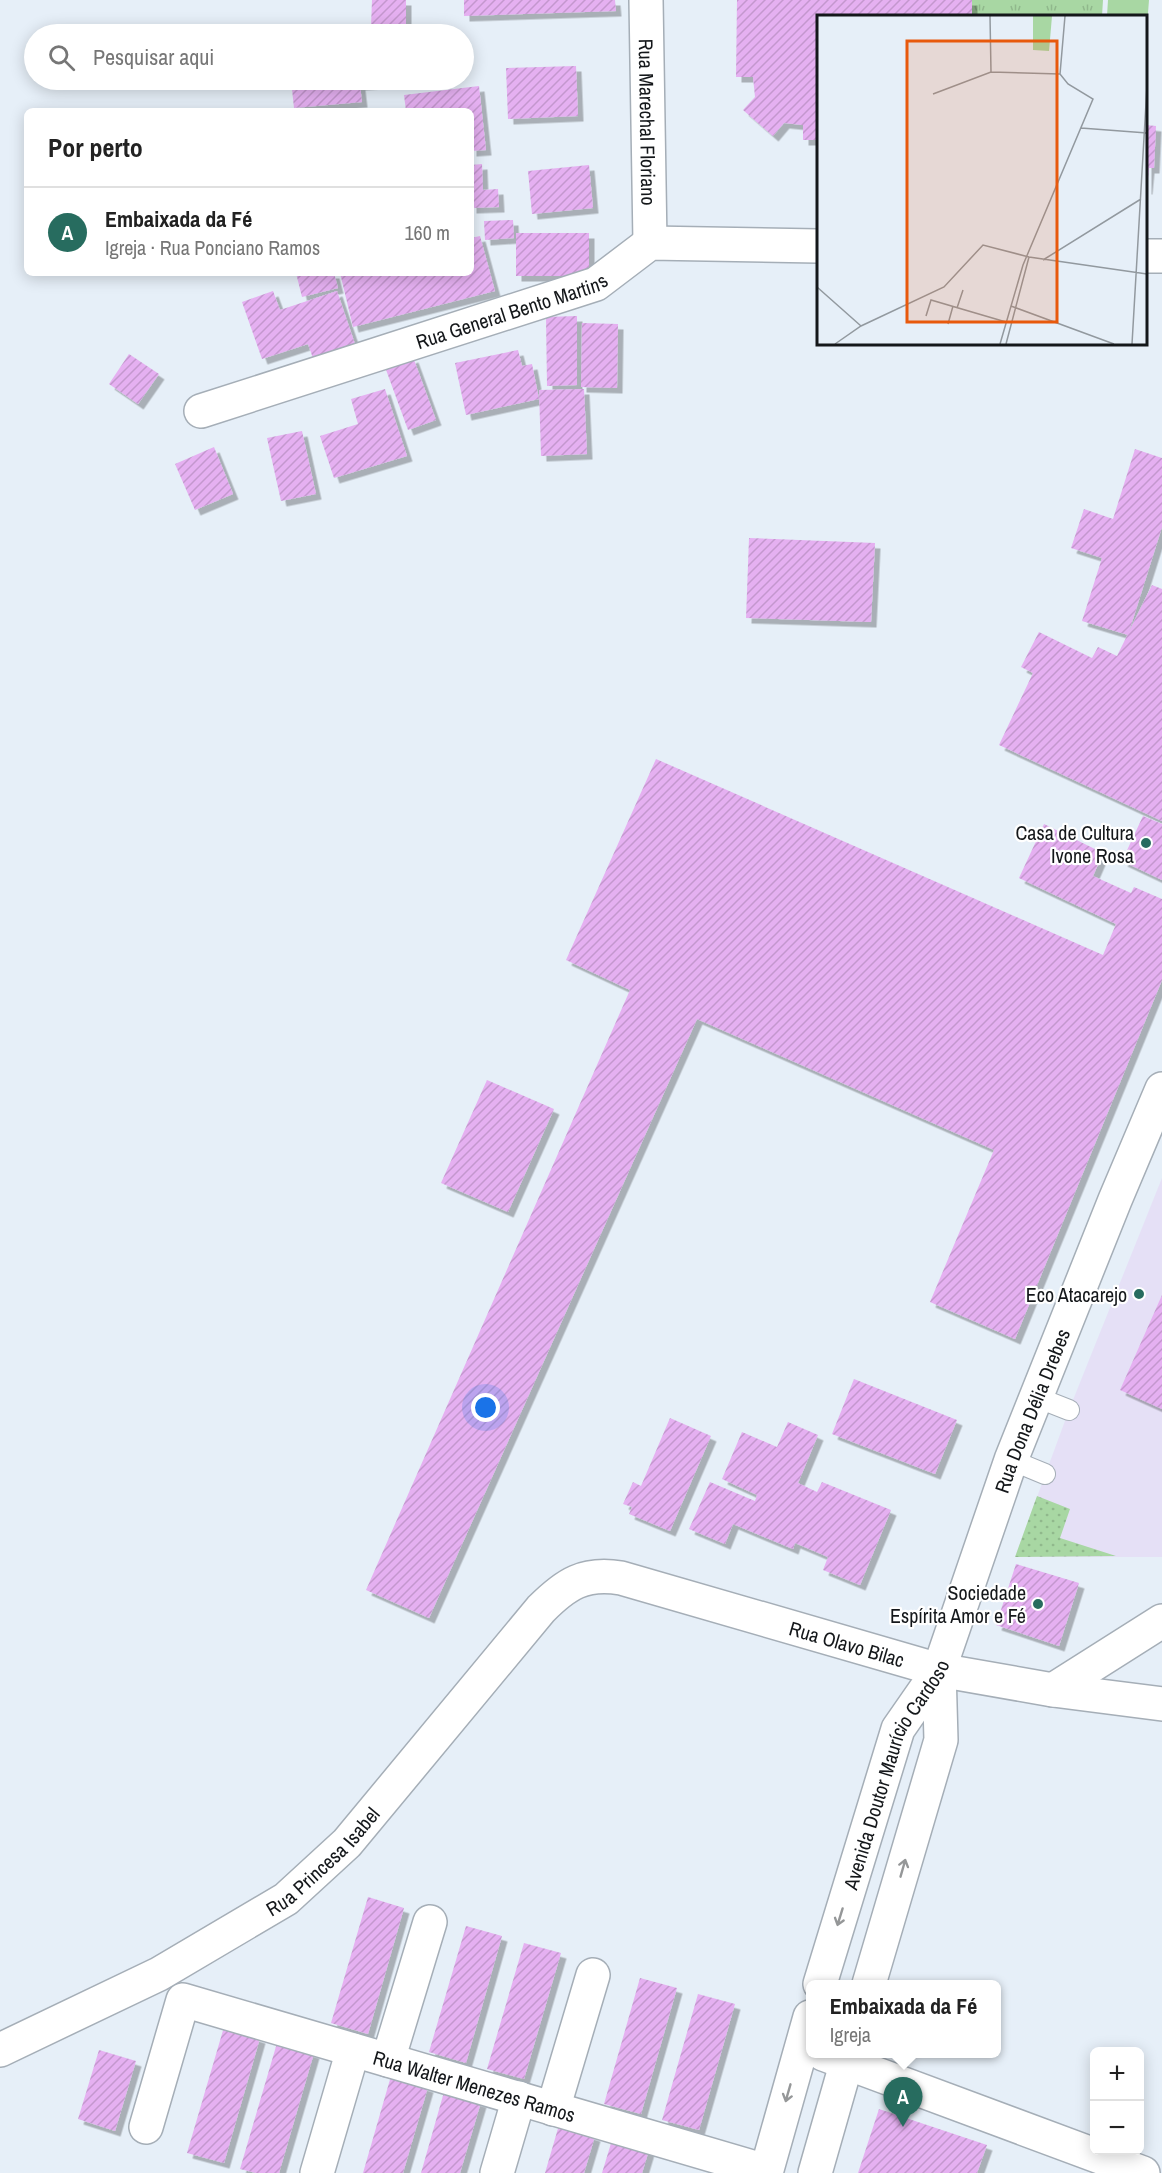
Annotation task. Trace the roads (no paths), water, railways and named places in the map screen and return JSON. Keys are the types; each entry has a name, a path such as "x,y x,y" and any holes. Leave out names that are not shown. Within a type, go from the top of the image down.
{"street":[{"name":"Rua Marechal Floriano","path":"646,0 650,243"},
{"path":"650,243 817,246"},
{"name":"Rua General Bento Martins","path":"201,411 596,284 650,243"},
{"name":"Rua Dona Délia Drebes","path":"939,1670 1011,1460 1162,1089"},
{"name":"Rua Olavo Bilac","path":"574,1582 605,1575 621,1578 939,1670 1162,1704"},
{"name":"Rua Princesa Isabel","path":"0,2050 159,1974 286,1899 347,1843 541,1609 559,1591 574,1582"},
{"path":"1053,1689 1162,1622"},
{"name":"Avenida Doutor Maurício Cardoso","path":"821,1980 898,1729 939,1670"},
{"name":"Avenida Doutor Maurício Cardoso","path":"870,1980 941,1740 939,1670"},
{"path":"388,2060 430,1922"},
{"path":"553,2109 594,1975"},
{"name":"Rua Walter Menezes Ramos","path":"146,2127 183,2000 519,2098 687,2161 766,2172"},
{"path":"317,2173 353,2050"},
{"path":"766,2172 818,2058"},
{"path":"815,2173 822,2058"},
{"path":"851,2058 1143,2173"},
{"path":"497,2173 519,2098"}],"lane":[{"path":"1036,1397 1069,1410"},
{"path":"1011,1460 1045,1474"}],"place":[{"name":"Casa de Cultura Ivone Rosa","path":"1146,843"},
{"name":"Eco Atacarejo","path":"1139,1294"},
{"name":"Sociedade Espírita Amor e Fé","path":"1038,1604"},
{"name":"Embaixada da Fé","path":"903,2127"}]}
